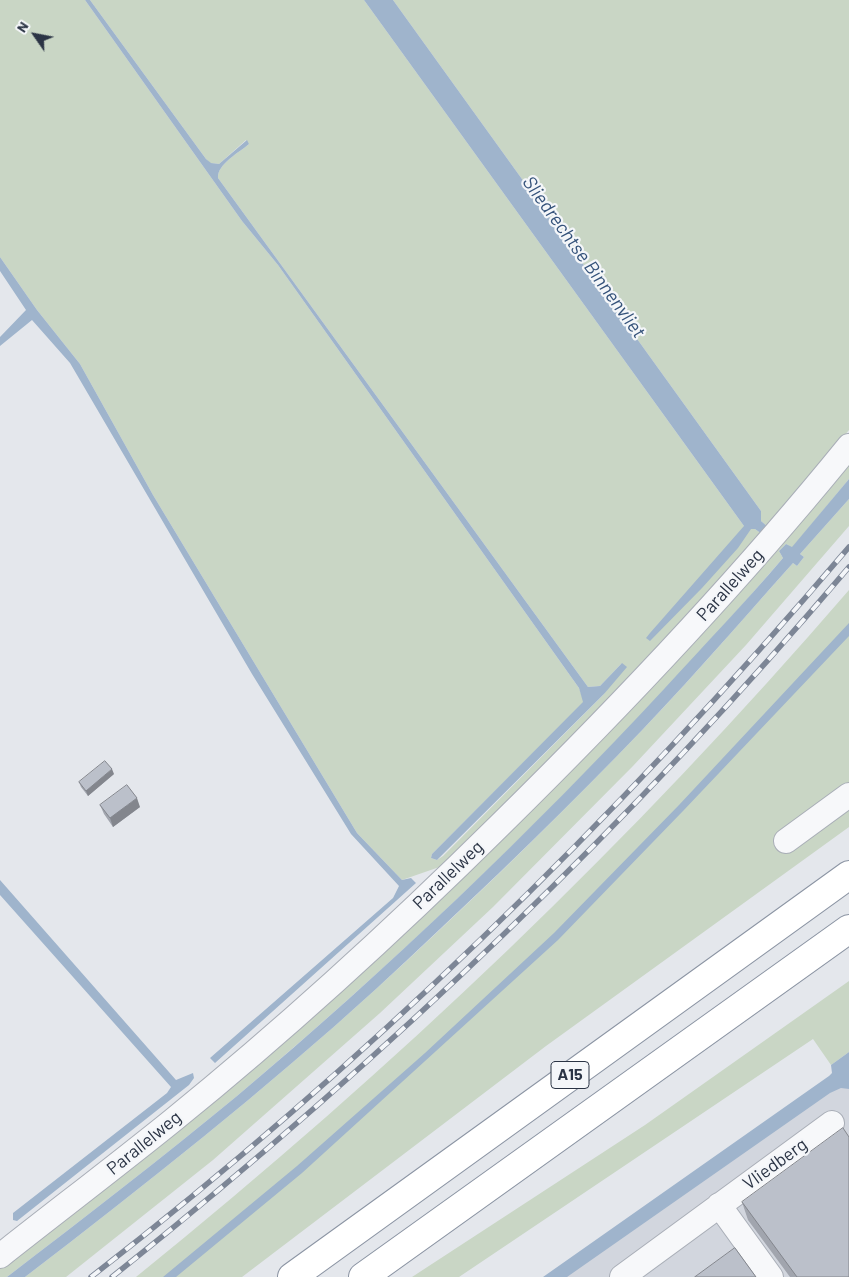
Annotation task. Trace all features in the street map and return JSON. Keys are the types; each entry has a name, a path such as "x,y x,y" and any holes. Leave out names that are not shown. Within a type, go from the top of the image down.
{"highway":[{"name":"A15","path":"292,1277 849,875"},
{"name":"A15","path":"363,1277 849,929"}],"street":[{"name":"Parallelweg","path":"0,1256 181,1114 339,978 442,882 596,730 714,604 849,446"},
{"path":"786,842 849,795"},
{"name":"Vliedberg","path":"622,1277 832,1122"},
{"path":"719,1205 771,1277"}],"shaded area":[{"path":"849,1068 849,1277 552,1277"}],"green space":[{"path":"0,0 85,0 242,221 278,265 579,688 584,702 432,854 431,858 437,860 443,856 604,694 622,663 600,686 588,687 218,178 221,168 225,163 249,144 246,140 219,164 210,163 90,0 364,0 744,526 755,529 762,534 636,674 448,864 402,880 357,833 153,495 80,364 37,310 0,257"},
{"path":"393,0 849,0 849,430 768,527 761,521 761,511"},
{"path":"849,461 849,479 792,548 786,544 779,551 783,558 720,630 521,838 381,970 237,1096 152,1165 7,1277 0,1277 0,1268 182,1126 774,547 778,550"},
{"path":"849,499 849,526 746,645 633,766 493,907 380,1013 213,1160 66,1277 25,1277 247,1101 334,1027 438,932 641,731 793,563 797,566 804,557 800,554"},
{"path":"849,590 849,827 546,1046 242,1277 136,1277 326,1117 508,950 597,863 683,774"},
{"path":"849,981 849,1052 831,1065 813,1039 459,1277 412,1277 645,1125"}],"water":[{"path":"85,0 90,0 206,159 211,163 219,164 247,140 249,144 225,163 221,168 218,178 588,687 600,686 622,663 627,667 604,694 437,860 431,858 432,854 583,702 579,688 278,265 242,221"},
{"path":"364,0 393,0 761,511 761,521 768,527 762,534 755,529 751,529 738,548 702,588 650,641 646,638 650,633 744,526"},
{"path":"0,257 37,310 80,364 153,495 357,833 402,880 411,878 416,883 215,1063 210,1058 393,898 399,886 351,834 252,674 70,363 32,320 0,346 0,337 26,310 0,271"},
{"path":"849,479 849,499 800,554 804,557 797,566 793,563 641,731 468,903 334,1027 203,1137 25,1277 7,1277 152,1165 237,1096 349,999 511,847 614,742 739,608 783,558 779,551 786,544 792,547"},
{"path":"849,623 849,636 558,940 302,1173 176,1277 163,1277 297,1166 425,1053 554,933 679,805"},
{"path":"0,880 176,1080 193,1073 194,1078 189,1085 17,1221 13,1220 13,1213 167,1093 171,1087 0,895"},
{"path":"849,1052 849,1089 841,1088 830,1093 567,1277 543,1277 829,1076 832,1073 831,1065"}],"building":[{"path":"105,761 112,769 86,791 79,782"},
{"path":"127,785 137,798 110,818 100,805"},
{"path":"843,1128 849,1137 849,1277 797,1277 742,1202"},
{"path":"735,1248 756,1277 695,1277"}],"railway":[{"path":"91,1277 194,1195 294,1110 393,1022 489,932 674,743 763,646 849,547"},
{"path":"112,1277 309,1113 498,940 678,758 765,664 849,567"}],"water label":[{"name":"Sliedrechtse Binnenvliet","path":"584,257"}]}
